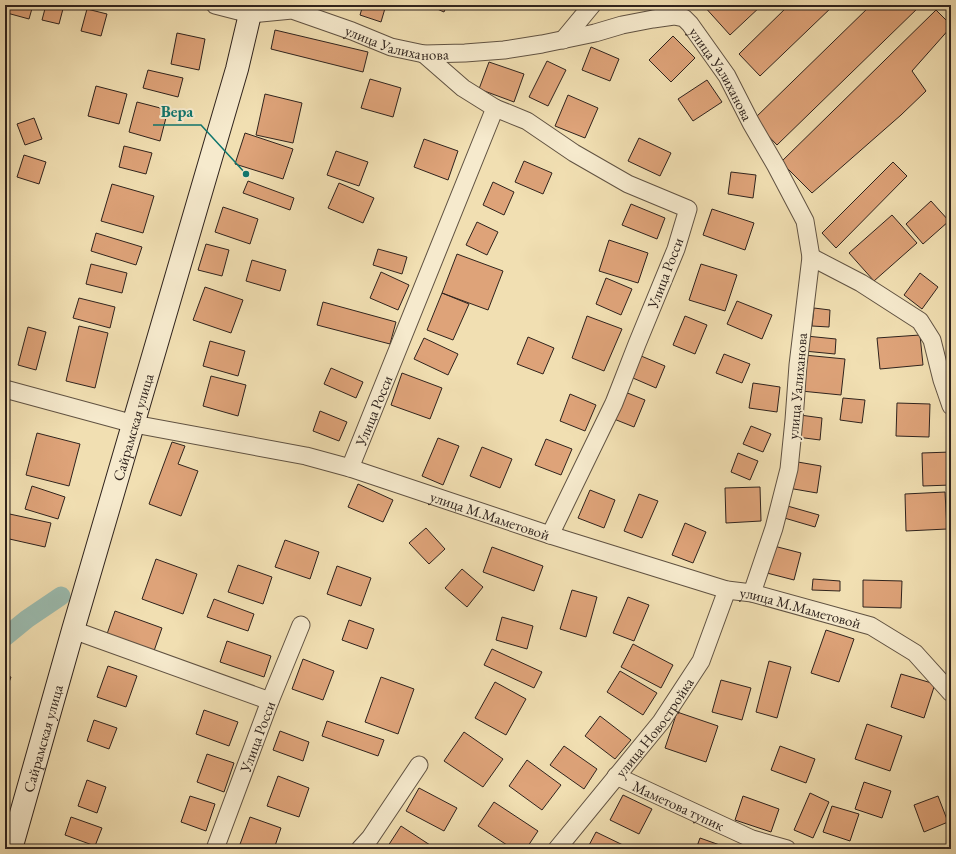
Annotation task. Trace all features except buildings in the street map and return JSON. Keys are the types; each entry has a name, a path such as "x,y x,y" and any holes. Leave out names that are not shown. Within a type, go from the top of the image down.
{"main road":[{"name":"Сайрамская улица","path":"11,849 73,630 237,69 251,9"}],"street":[{"name":"улица Уалиханова","path":"215,5 251,9 292,10 352,31 391,47 424,54 504,50 564,40 622,25 674,16 684,18 690,24 727,76 805,221 810,257 798,365 789,469 774,528 752,593"},
{"path":"564,40 592,5"},
{"name":"Улица Росси","path":"424,54 463,88 495,108 527,121 574,153 628,184 688,209 676,249 614,403 550,535"},
{"name":"Улица Росси","path":"350,468 495,108"},
{"path":"810,257 861,283 920,321 932,340 942,380 951,406"},
{"name":"улица М.Маметовой","path":"5,389 134,424 306,456 350,468 550,535 727,590 752,593 871,626 915,653 951,693"},
{"name":"улица Новостройка","path":"556,849 661,722 701,661 727,590"},
{"name":"Улица Росси","path":"215,849 270,701 301,625"},
{"path":"73,630 270,701"},
{"path":"360,849 370,838 419,765"},
{"name":"Маметова тупик","path":"616,776 752,839 787,849"}],"lane":[{"path":"292,10 312,5"}],"waterway":[{"path":"5,637 27,619 61,596"}],"place":[{"name":"Вера","path":"246,174"}]}
